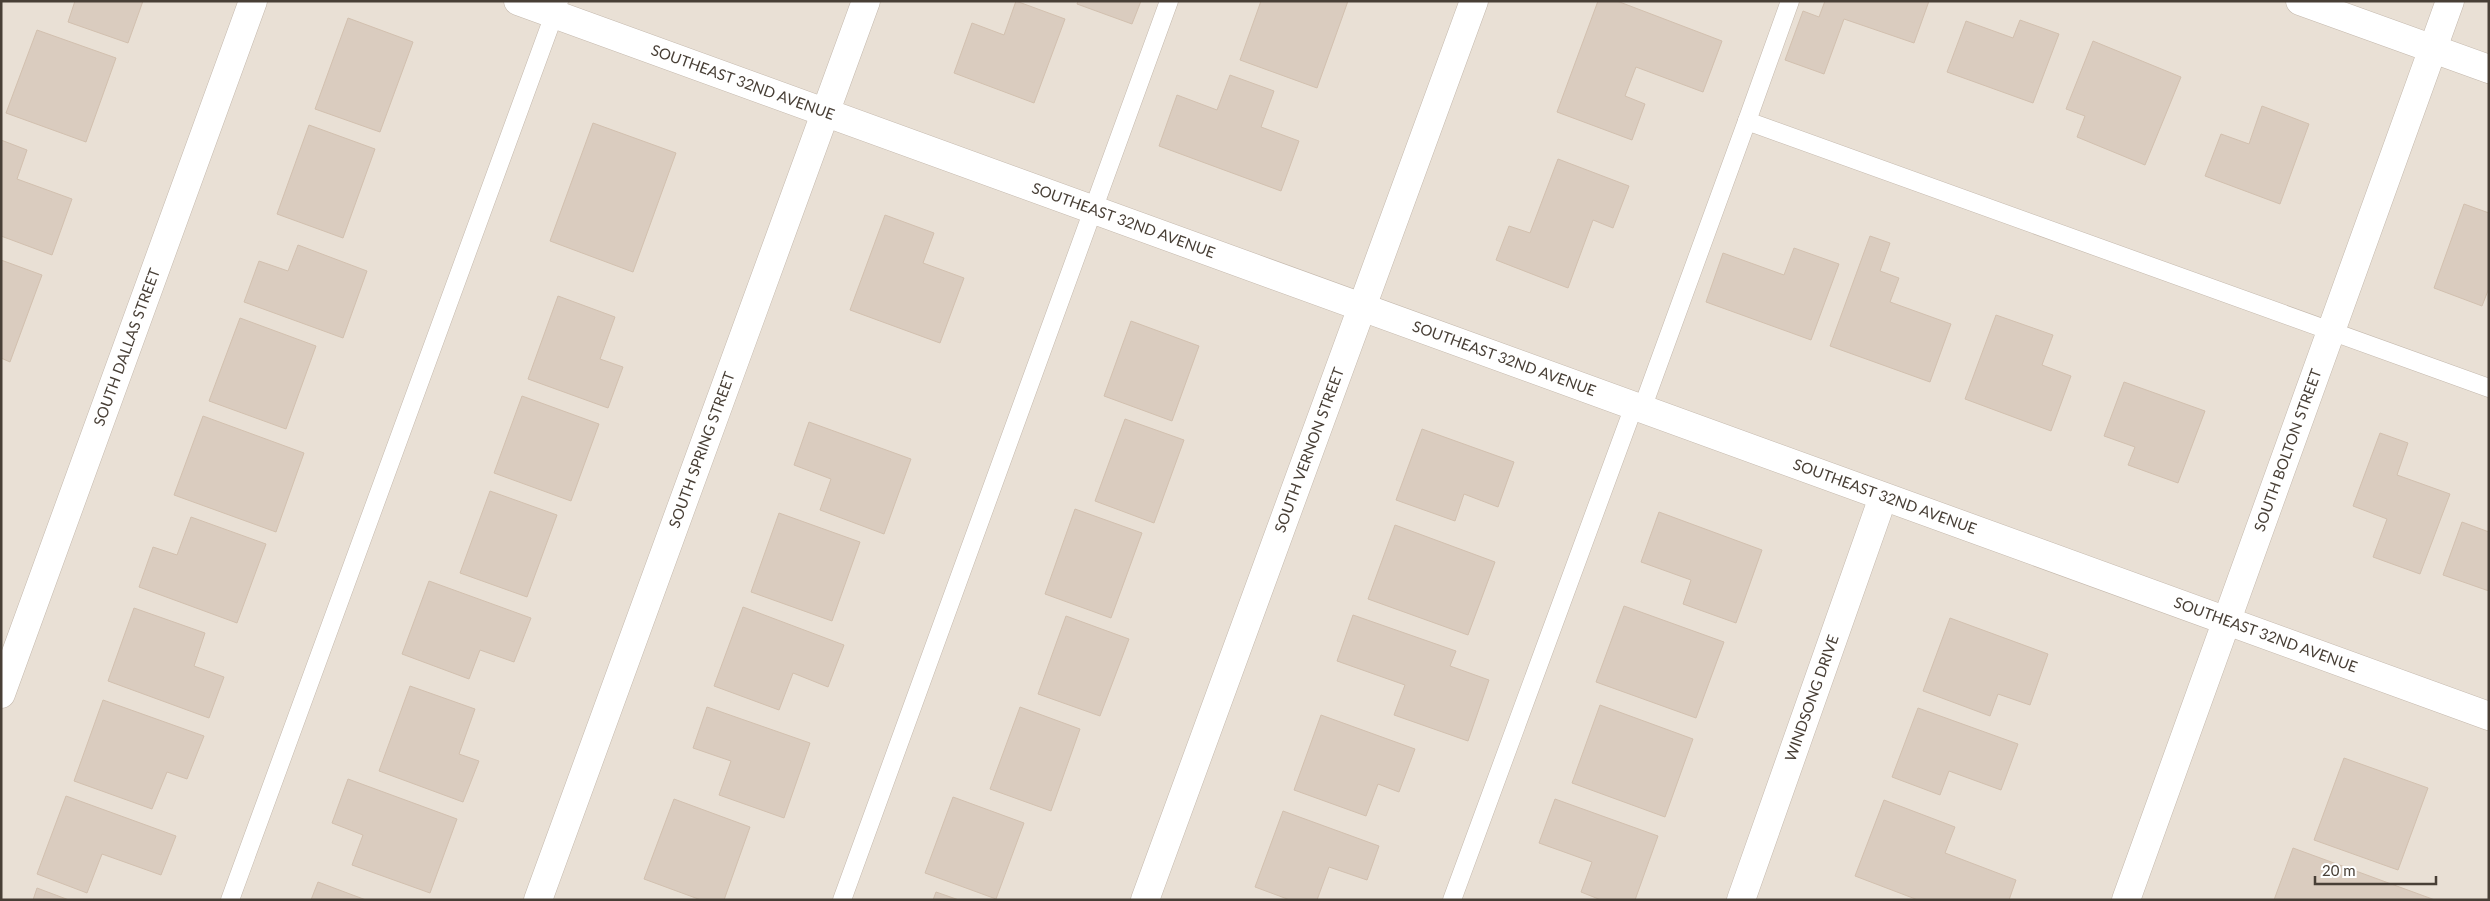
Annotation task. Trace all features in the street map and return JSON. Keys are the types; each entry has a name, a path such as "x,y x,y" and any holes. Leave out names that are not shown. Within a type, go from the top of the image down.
{"street":[{"name":"SOUTH DALLAS STREET","path":"1,694 253,1"},
{"name":"SOUTHEAST 32ND AVENUE","path":"518,1 557,8 826,113 2489,716"},
{"name":"SOUTH SPRING STREET","path":"538,900 866,1"},
{"name":"SOUTH VERNON STREET","path":"1145,900 1360,307 1474,1"},
{"path":"2300,1 2489,69"},
{"name":"SOUTH BOLTON STREET","path":"2126,900 2450,1"},
{"name":"WINDSONG DRIVE","path":"1741,900 1883,497"}],"lane":[{"path":"842,900 1169,1"},
{"path":"1452,900 1747,121 1790,1"},
{"path":"230,900 557,8"},
{"path":"1747,121 2489,388"}],"shaded area":[{"path":"1,1 2489,1 2489,900 1,900"}],"building":[{"path":"75,1 143,1 128,43 68,22"},
{"path":"1016,1 1065,19 1034,103 954,73 972,23 1004,35"},
{"path":"1078,1 1141,1 1132,24 1077,4"},
{"path":"1261,1 1348,1 1317,88 1240,60"},
{"path":"1598,1 1617,1 1722,41 1703,92 1636,67 1625,96 1645,104 1632,140 1557,112"},
{"path":"1825,1 1929,1 1914,43 1844,19 1824,74 1785,60 1803,11 1819,17"},
{"path":"348,18 413,42 380,132 315,109"},
{"path":"2020,20 2059,34 2033,103 1947,72 1966,21 2013,38"},
{"path":"37,30 116,58 86,142 6,113"},
{"path":"2093,41 2181,77 2145,165 2077,137 2085,116 2066,109"},
{"path":"1230,75 1274,91 1261,127 1299,141 1281,191 1159,146 1177,95 1217,110"},
{"path":"2262,106 2309,124 2280,204 2205,176 2221,134 2249,144"},
{"path":"593,123 676,153 633,272 550,241"},
{"path":"309,125 375,149 343,238 277,214"},
{"path":"1,140 27,150 17,179 72,199 52,255 1,236"},
{"path":"1558,159 1629,186 1613,228 1593,220 1568,288 1496,260 1509,226 1530,233"},
{"path":"2464,204 2489,213 2489,288 2482,306 2434,288"},
{"path":"885,215 934,233 923,263 964,278 940,343 850,310"},
{"path":"1870,236 1890,243 1880,271 1899,278 1890,302 1951,324 1930,382 1830,346"},
{"path":"298,245 367,271 343,338 244,302 259,261 288,271"},
{"path":"1794,248 1839,264 1811,340 1706,302 1723,253 1784,275"},
{"path":"1,260 42,275 10,362 1,358"},
{"path":"558,296 615,317 600,359 623,367 608,408 528,379"},
{"path":"1996,315 2053,335 2042,365 2071,376 2051,431 1965,399"},
{"path":"240,318 316,346 286,429 209,401"},
{"path":"1131,321 1199,346 1172,421 1104,396"},
{"path":"2124,382 2205,411 2178,483 2128,465 2135,447 2104,436"},
{"path":"522,396 599,424 571,501 494,473"},
{"path":"203,416 304,453 276,532 174,495"},
{"path":"1125,419 1184,440 1154,523 1095,501"},
{"path":"809,422 911,459 884,534 820,510 831,479 794,465"},
{"path":"1422,429 1514,462 1498,507 1464,494 1455,521 1396,500"},
{"path":"2380,433 2408,443 2397,475 2450,494 2420,574 2373,557 2387,519 2353,506"},
{"path":"490,491 557,515 527,597 460,573"},
{"path":"1075,509 1142,533 1111,618 1045,594"},
{"path":"1659,512 1762,550 1736,623 1683,604 1691,580 1641,562"},
{"path":"779,513 860,542 832,621 751,592"},
{"path":"191,517 266,544 237,623 139,587 153,547 177,555"},
{"path":"2462,522 2489,532 2489,591 2443,575"},
{"path":"1395,525 1495,562 1468,635 1368,599"},
{"path":"429,581 531,618 514,662 480,650 469,679 402,654"},
{"path":"1624,606 1724,642 1696,718 1596,682"},
{"path":"743,607 844,645 828,687 793,673 779,710 714,686"},
{"path":"134,608 205,633 194,666 224,677 209,718 108,681"},
{"path":"1353,615 1456,651 1450,666 1489,680 1468,741 1394,715 1405,685 1337,661"},
{"path":"1066,616 1129,639 1100,716 1038,694"},
{"path":"1950,618 2048,654 2030,705 1998,694 1990,716 1923,691"},
{"path":"410,686 475,709 459,754 479,761 463,802 379,771"},
{"path":"103,700 204,736 187,779 167,772 152,809 74,781"},
{"path":"1600,705 1693,739 1665,817 1572,783"},
{"path":"707,707 810,743 784,818 719,795 731,761 693,748"},
{"path":"1020,707 1080,729 1051,811 990,789"},
{"path":"1918,708 2018,744 2001,790 1949,771 1940,795 1892,777"},
{"path":"1321,715 1415,749 1399,792 1378,784 1366,816 1294,790"},
{"path":"2344,758 2428,788 2398,870 2314,840"},
{"path":"348,779 457,819 430,893 352,865 363,835 332,823"},
{"path":"66,796 176,836 161,875 102,854 87,893 37,874"},
{"path":"953,797 1024,823 996,899 925,873"},
{"path":"674,799 750,827 724,900 701,900 644,879"},
{"path":"1555,799 1658,836 1635,900 1601,900 1581,892 1592,862 1539,843"},
{"path":"1884,800 1955,827 1945,853 2016,880 2009,900 1918,900 1855,876"},
{"path":"1283,811 1379,846 1367,880 1329,867 1317,900 1290,900 1255,887"},
{"path":"2293,848 2435,900 2274,900"},
{"path":"318,882 366,900 311,900"},
{"path":"37,888 69,900 33,900"},
{"path":"936,892 959,900 933,900"}]}
